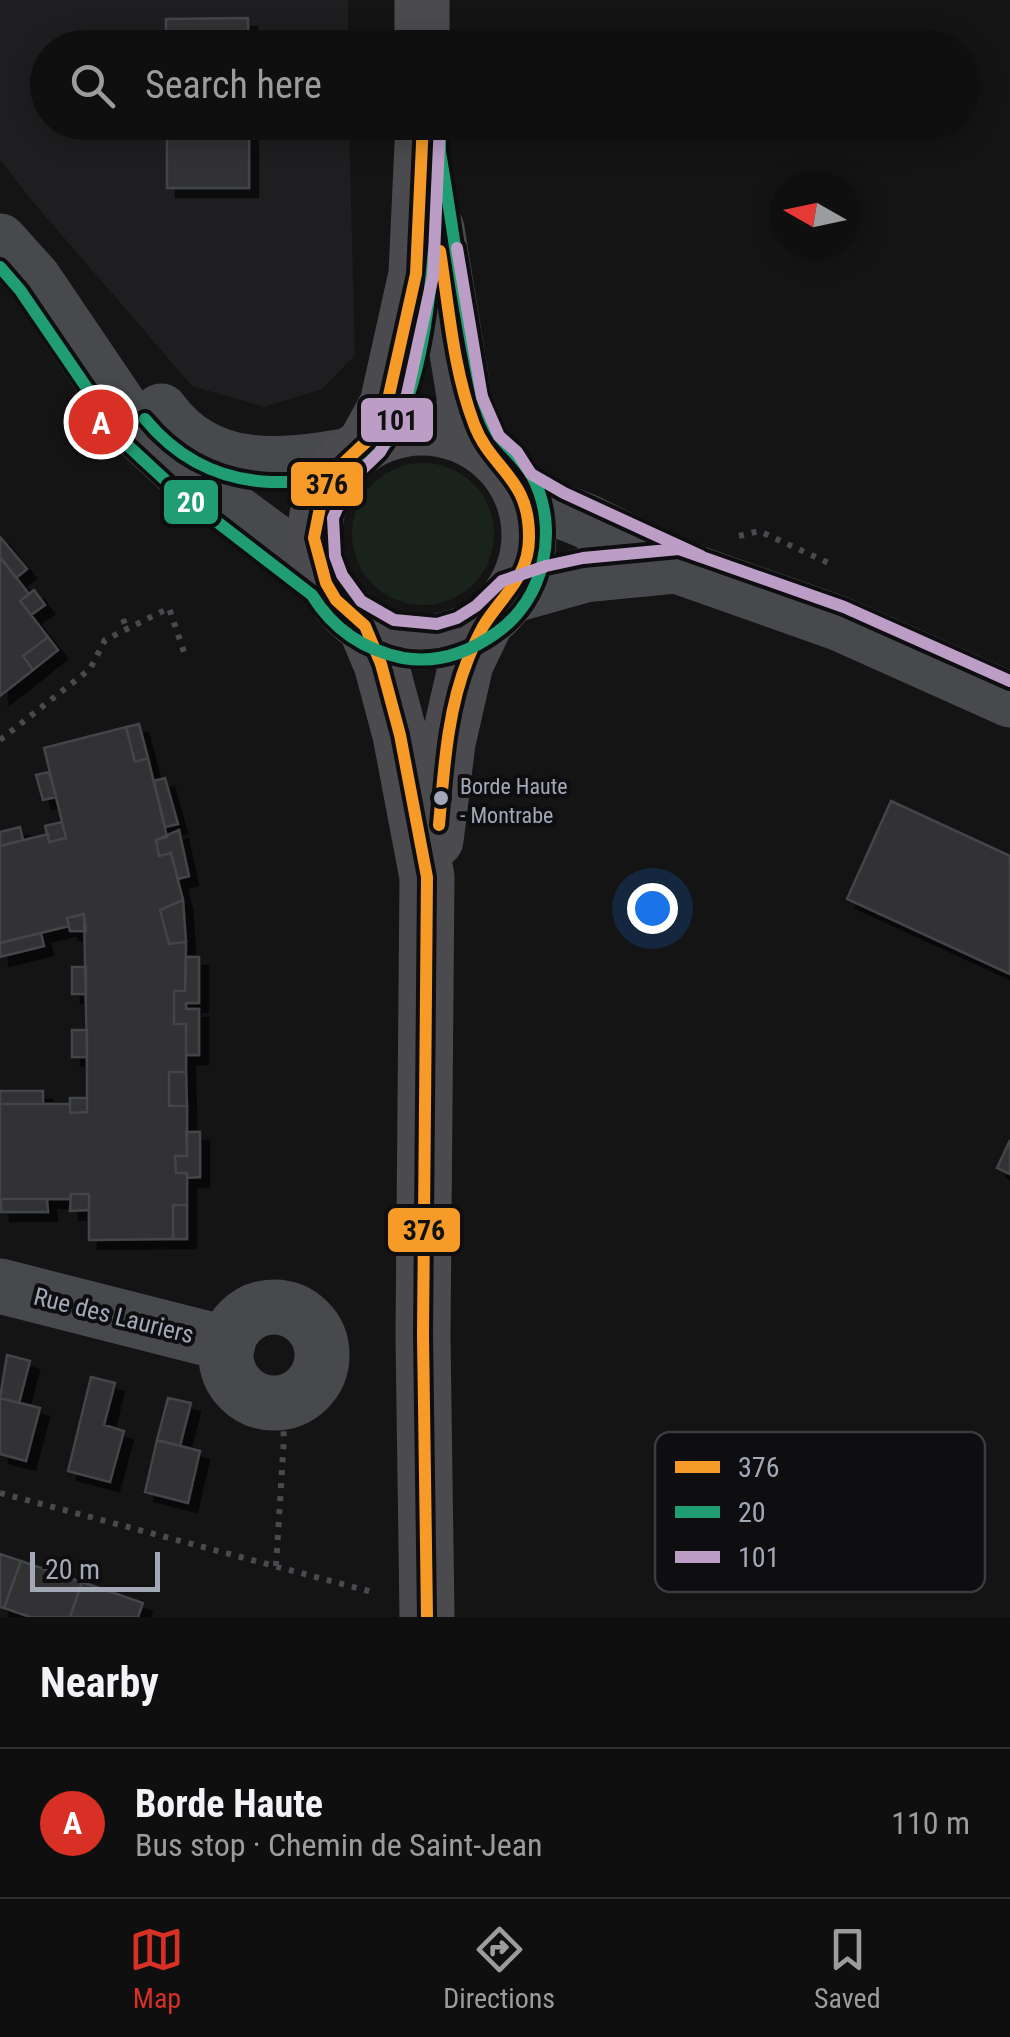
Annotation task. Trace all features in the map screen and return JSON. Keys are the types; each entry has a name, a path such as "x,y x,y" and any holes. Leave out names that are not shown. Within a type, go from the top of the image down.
{"main road":[{"path":"422,0 422,30"},
{"path":"423,140 416,274 402,350 387,404 323,492 314,538 326,583 349,614 388,637 440,641 464,634 498,608"},
{"path":"423,140 466,402 527,514 529,543 523,571 466,664 448,744 438,833 427,877"},
{"path":"358,448 394,430 426,427 456,432 501,466"},
{"path":"365,626 381,664 400,735 427,877 423,1336 427,1617"}],"street":[{"path":"0,198 34,234 166,418 199,447 244,464 300,464 358,448"},
{"path":"0,240 34,279 136,430 186,478 326,583"},
{"path":"501,466 556,510 586,520 676,566 838,622 1010,700"},
{"path":"498,608 585,575 676,566"},
{"name":"Rue des Lauriers","path":"0,1286 228,1344"},
{"path":"260,1310 292,1310 316,1331 322,1361 318,1376 296,1398 281,1403 251,1398 230,1375 228,1344 234,1329 246,1317 260,1310"}],"path":[{"path":"0,740 90,669 105,640 169,608 186,658"},
{"path":"122,619 128,629"},
{"path":"276,1566 284,1438 281,1403"},
{"path":"0,1493 376,1593"}],"shaded area":[{"path":"0,0 348,0 348,30 30,30 30,140 349,140 355,355 322,389 264,407 192,386 0,160"},
{"path":"423,463 450,469 473,484 488,507 494,534 488,561 473,584 450,599 423,605 396,599 373,584 358,561 352,534 358,507 373,484 396,469"}],"building":[{"path":"248,18 248,30 166,30 166,19"},
{"path":"167,140 249,140 249,188 167,188"},
{"path":"0,537 27,569 16,578 0,557"},
{"path":"0,557 29,594 20,601 48,637 23,656 33,670 0,696"},
{"path":"34,590 45,605 31,615 20,601"},
{"path":"48,637 58,650 33,670 23,656"},
{"path":"139,724 148,758 135,762 126,727"},
{"path":"126,727 135,762 148,758 167,837 156,840 159,856 171,853 183,900 160,910 169,944 186,942 185,991 174,991 174,1024 186,1024 186,1072 169,1072 169,1106 187,1106 187,1156 175,1156 176,1173 187,1173 187,1205 173,1205 173,1239 89,1240 89,1194 71,1194 70,1199 0,1199 0,1104 70,1104 70,1113 87,1112 87,1057 84,914 67,918 69,926 0,943 0,846 48,834 49,842 66,838 44,748"},
{"path":"49,772 56,797 43,800 36,775"},
{"path":"165,778 178,824 165,827 154,781"},
{"path":"891,801 1010,856 1010,974 847,899"},
{"path":"62,822 66,838 49,842 45,826"},
{"path":"20,827 23,840 0,846 0,832"},
{"path":"179,830 189,876 178,879 171,853 159,856 156,840"},
{"path":"183,900 186,942 169,944 160,910"},
{"path":"84,914 86,931 70,931 67,918"},
{"path":"41,933 44,946 0,957 0,943"},
{"path":"186,957 199,957 199,1003 186,1003 186,1009 199,1009 199,1055 186,1055 186,1024 174,1024 174,991 185,991"},
{"path":"72,967 86,967 86,994 72,994"},
{"path":"72,1030 87,1030 87,1057 72,1057"},
{"path":"169,1072 186,1072 187,1106 169,1106"},
{"path":"0,1091 43,1091 43,1104 0,1104"},
{"path":"70,1098 87,1098 87,1112 70,1113"},
{"path":"186,1132 200,1132 200,1177 187,1178 187,1173 176,1173 175,1156 187,1156"},
{"path":"1010,1140 1010,1174 997,1168"},
{"path":"71,1194 89,1194 89,1210 70,1211"},
{"path":"1,1199 47,1199 48,1212 1,1212"},
{"path":"173,1205 187,1205 187,1239 173,1239"},
{"path":"7,1355 30,1361 19,1403 0,1398"},
{"path":"91,1377 115,1383 104,1425 124,1431 110,1482 68,1471"},
{"path":"0,1398 40,1408 26,1461 0,1454"},
{"path":"168,1398 191,1403 180,1446 157,1440"},
{"path":"157,1440 200,1451 188,1503 145,1492"},
{"path":"0,1554 21,1561 4,1608 0,1607"},
{"path":"21,1561 82,1582 70,1617 30,1617 4,1608"},
{"path":"82,1582 143,1603 138,1617 70,1617"}],"transit line":[{"name":"376","path":"422,140 416,274 387,404 366,442 334,472 323,492 314,538 326,583 336,600 365,626 381,664 400,735 427,877 423,1335 427,1617"},
{"name":"101","path":"439,140 433,276 404,408 380,452 348,483 333,518 335,556 342,575 361,601 394,620 437,624 476,606 502,581 546,566 583,558 679,549 844,607 1010,681"},
{"name":"20","path":"0,267 20,290 123,441 177,491 312,595 340,628 363,644 403,658 452,655 485,640 513,619 536,583 546,540 541,496 524,464 495,431 481,393 440,140"},
{"name":"101","path":"457,248 482,397 499,436 517,452 531,474 701,556"},
{"name":"20","path":"145,419 186,456 234,477 271,482 317,481 361,468 380,451 407,399 423,335 434,249"},
{"name":"376","path":"439,825 448,741 461,679 482,629 520,574 529,538 528,517 517,487 481,440 467,403 452,338 440,251"}],"place":[{"name":"Borde Haute","path":"101,422"},
{"name":"Borde Haute - Montrabe","path":"441,798"}]}
